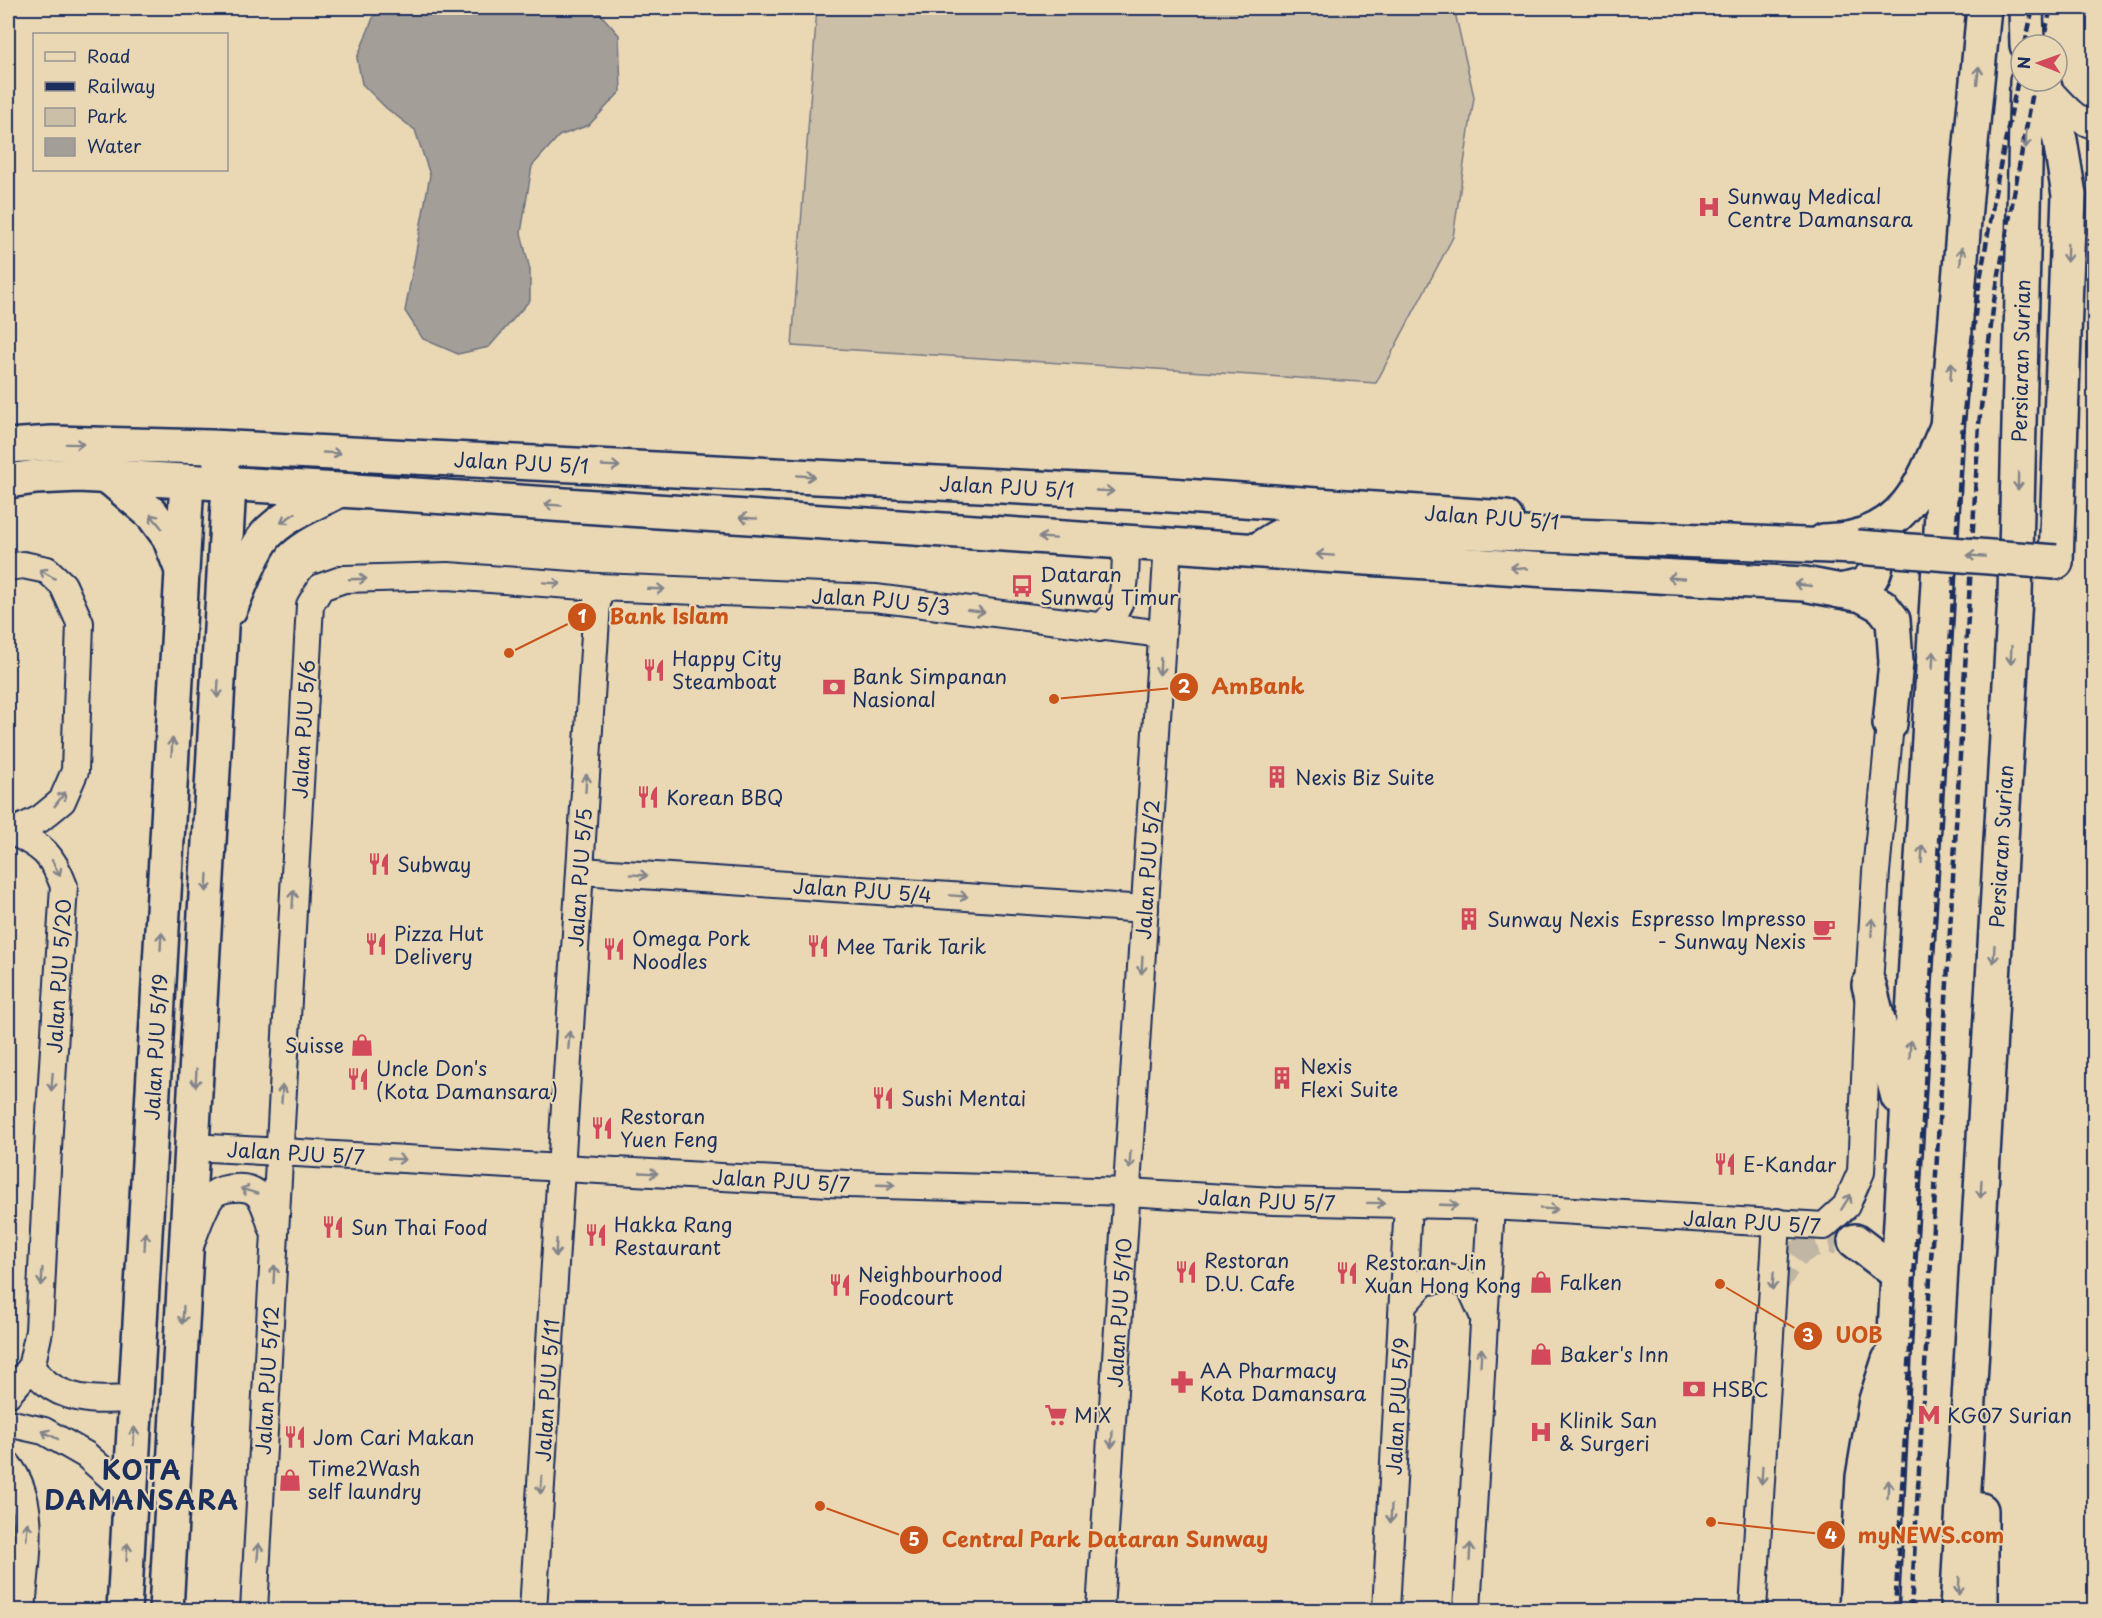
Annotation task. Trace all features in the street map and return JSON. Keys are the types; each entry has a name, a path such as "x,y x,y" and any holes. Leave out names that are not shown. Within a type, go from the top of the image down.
{"street":[{"path":"1881,1611 1906,1128 1947,428 1984,9"},
{"name":"Persiaran Surian","path":"1957,1611 2015,596 2038,93"},
{"path":"1258,550 1279,535 1296,529 1339,527 1742,541 2056,562 2069,195 2060,140 2042,93"},
{"path":"2049,93 2064,107 2087,124 2094,126"},
{"name":"Jalan PJU 5/1","path":"8,446 52,443 211,447 1140,492 1823,541 1852,538 1900,515 1917,491 1947,428"},
{"path":"187,482 211,447"},
{"path":"166,1611 229,485 211,447"},
{"name":"Jalan PJU 5/1","path":"8,481 68,476 340,490 1126,543 1734,582 1804,584 1862,595 1882,606 1893,620 1896,662 1890,724"},
{"path":"110,478 152,514 169,537 182,572"},
{"name":"Jalan PJU 5/19","path":"124,1611 187,482"},
{"path":"222,630 250,563 269,532 292,514 340,490"},
{"path":"1840,591 1863,585 1872,576 1877,564 1875,551 1869,544 1852,538"},
{"path":"1100,628 1113,617 1122,599 1126,543"},
{"name":"Jalan PJU 5/2","path":"1128,1192 1168,544"},
{"name":"Jalan PJU 5/20","path":"8,567 23,566 47,570 63,585 80,623 75,771 62,801 40,819 10,832"},
{"name":"Jalan PJU 5/6","path":"279,1152 310,605 321,588 344,579 447,576 598,586"},
{"name":"Jalan PJU 5/3","path":"598,586 875,598 1162,634"},
{"name":"Jalan PJU 5/5","path":"561,1168 598,586"},
{"name":"Jalan PJU 5/7","path":"192,1147 847,1184 1128,1192 1273,1201 1491,1206 1824,1226 1846,1206 1861,1172 1876,872 1890,724"},
{"name":"Jalan PJU 5/20","path":"8,1394 31,1368 39,1330 64,886 56,864 38,844 10,832"},
{"name":"Jalan PJU 5/4","path":"580,871 1145,909"},
{"path":"1869,985 1906,1128"},
{"name":"Jalan PJU 5/12","path":"254,1611 279,1152"},
{"name":"Jalan PJU 5/11","path":"533,1611 561,1168"},
{"path":"186,1253 213,1195 223,1190 251,1189 259,1193 276,1239"},
{"name":"Jalan PJU 5/10","path":"1100,1611 1128,1192"},
{"name":"Jalan PJU 5/9","path":"1386,1611 1408,1204"},
{"path":"1467,1611 1491,1206"},
{"path":"1753,1611 1777,1222"},
{"path":"1845,1241 1898,1275"},
{"path":"1403,1305 1424,1282 1449,1278 1470,1286 1483,1316"},
{"path":"1856,1611 1863,1477 1876,1400 1896,1341"},
{"path":"31,1368 50,1386 73,1397 94,1400 136,1399"},
{"path":"1969,1402 1981,1510 1981,1611"},
{"path":"8,1423 44,1431 86,1455 130,1494"},
{"path":"8,1465 24,1492 28,1518 22,1611"}],"green space":[{"path":"817,8 1454,8 1474,97 1453,237 1376,383 792,346"}],"water":[{"path":"377,8 595,8 619,35 621,91 589,125 559,136 532,166 521,233 530,270 530,300 489,347 458,354 423,339 405,311 430,175 415,130 386,108 362,84 357,58"}],"tunnel":[{"path":"1773,1289 1797,1254 1813,1244 1836,1241"}],"railway":[{"path":"2028,33 2033,8"},
{"path":"2045,33 2051,8"},
{"path":"1895,1610 1963,422 1977,297 2015,93"},
{"path":"1911,1610 1979,424 1994,301 2033,93"}],"place":[{"name":"Sunway Medical Centre Damansara","path":"1709,207"},
{"name":"Dataran Sunway Timur","path":"1022,586"},
{"name":"Bank Islam","path":"509,653"},
{"name":"Happy City Steamboat","path":"654,670"},
{"name":"Bank Simpanan Nasional","path":"834,687"},
{"name":"AmBank","path":"1054,699"},
{"name":"Nexis Biz Suite","path":"1277,777"},
{"name":"Korean BBQ","path":"648,797"},
{"name":"Subway","path":"379,864"},
{"name":"Sunway Nexis","path":"1469,919"},
{"name":"Espresso Impresso - Sunway Nexis","path":"1824,929"},
{"name":"Pizza Hut Delivery","path":"376,944"},
{"name":"Mee Tarik Tarik","path":"818,946"},
{"name":"Omega Pork Noodles","path":"614,949"},
{"name":"Suisse","path":"362,1045"},
{"name":"Nexis Flexi Suite","path":"1282,1078"},
{"name":"Uncle Don's (Kota Damansara)","path":"358,1079"},
{"name":"Sushi Mentai","path":"883,1098"},
{"name":"Restoran Yuen Feng","path":"602,1128"},
{"name":"E-Kandar","path":"1725,1164"},
{"name":"Sun Thai Food","path":"333,1227"},
{"name":"Hakka Rang Restaurant","path":"596,1235"},
{"name":"Restoran D.U. Cafe","path":"1186,1272"},
{"name":"Restoran Jin Xuan Hong Kong","path":"1347,1273"},
{"name":"Falken","path":"1541,1282"},
{"name":"UOB","path":"1720,1284"},
{"name":"Neighbourhood Foodcourt","path":"840,1285"},
{"name":"Baker's Inn","path":"1541,1354"},
{"name":"AA Pharmacy Kota Damansara","path":"1182,1382"},
{"name":"HSBC","path":"1694,1389"},
{"name":"MiX","path":"1056,1415"},
{"name":"KG07 Surian","path":"1929,1415"},
{"name":"Klinik San & Surgeri","path":"1541,1432"},
{"name":"Jom Cari Makan","path":"295,1437"},
{"name":"Time2Wash self laundry","path":"290,1480"},
{"name":"Central Park Dataran Sunway","path":"820,1506"},
{"name":"myNEWS.com","path":"1711,1522"}],"district":[{"name":"KOTA DAMANSARA","path":"142,1484"}]}
